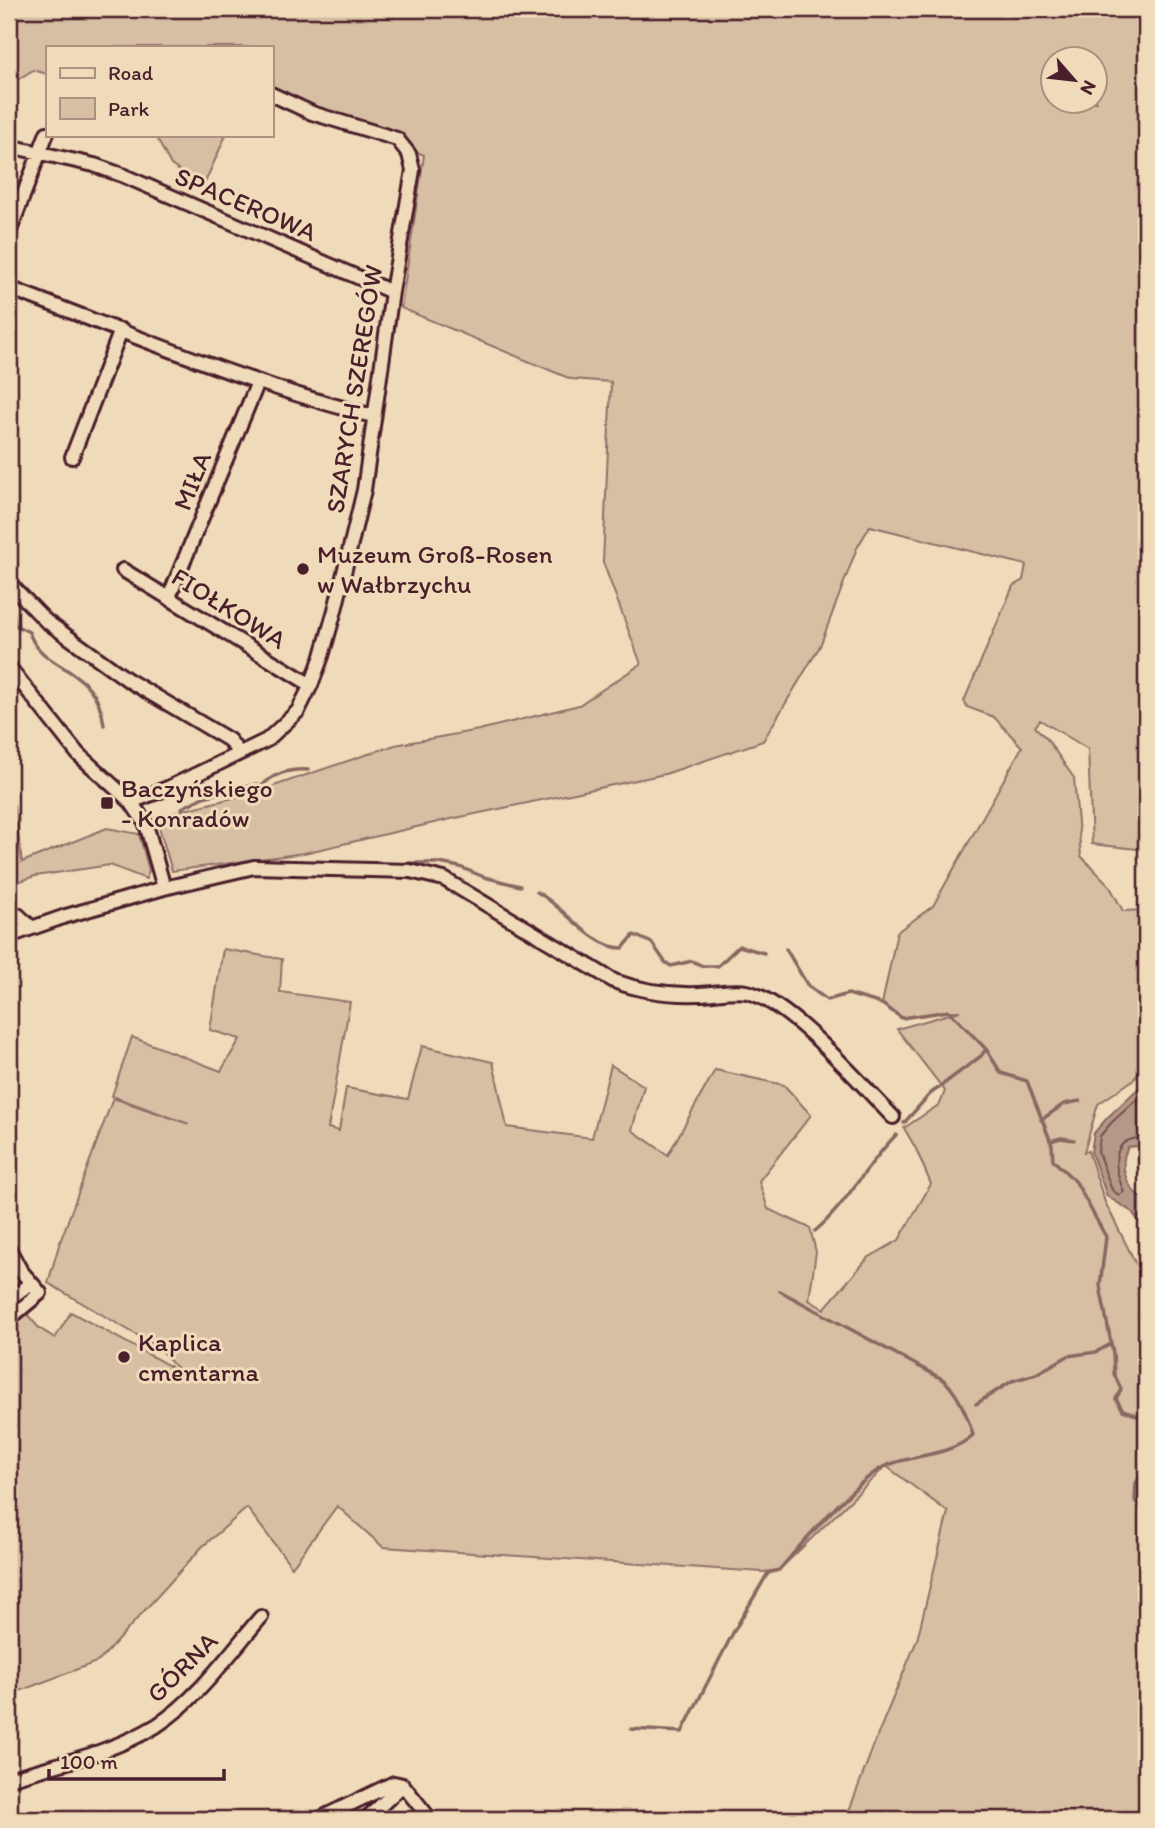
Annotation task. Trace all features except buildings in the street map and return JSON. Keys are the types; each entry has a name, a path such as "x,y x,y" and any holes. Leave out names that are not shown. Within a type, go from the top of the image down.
{"street":[{"name":"SZARYCH SZEREGÓW","path":"131,802 168,788 267,740 298,711 322,656 364,490 373,416 413,170 409,154 397,139 312,113 273,95"},
{"path":"9,233 46,136"},
{"name":"SPACEROWA","path":"9,146 94,165 122,175 392,292"},
{"path":"9,288 258,382 313,401 373,416"},
{"path":"72,457 121,330"},
{"name":"MIŁA","path":"169,597 258,382"},
{"name":"FIOŁKOWA","path":"123,570 311,685"},
{"path":"9,583 46,621 137,686 229,740 239,753"},
{"path":"9,667 78,754 131,802 146,824 164,888"},
{"path":"9,936 164,888 254,867 410,871 444,879 614,981 630,987 671,994 746,992 777,1005 893,1117"},
{"path":"9,919 18,915 32,928"},
{"path":"9,1249 35,1288"},
{"path":"9,1299 35,1288"},
{"path":"9,1319 35,1288"},
{"name":"GÓRNA","path":"9,1779 110,1748 156,1726 194,1693 261,1617"},
{"path":"319,1819 394,1783 403,1785 430,1819"},
{"path":"366,1819 403,1785"}],"green space":[{"path":"9,9 1146,9 1146,850 1092,844 1088,749 1040,720 1035,727 1047,739 1074,778 1081,856 1109,885 1123,911 1146,910 1146,1065 1133,1080 1098,1104 1084,1152 1088,1151 1105,1202 1146,1284 1146,1819 846,1819 917,1640 948,1512 886,1466 779,1570 763,1572 383,1547 337,1506 292,1567 247,1508 202,1547 99,1661 9,1695 9,1324 26,1313 39,1328 55,1338 71,1312 168,1365 185,1378 159,1348 48,1283 59,1245 113,1098 189,1124 112,1096 132,1037 221,1071 240,1039 210,1030 223,949 282,959 280,992 350,1002 328,1128 339,1131 346,1088 408,1099 422,1046 493,1062 507,1127 592,1138 611,1065 644,1086 632,1130 668,1155 715,1070 784,1085 811,1115 759,1181 768,1209 810,1228 816,1252 809,1300 824,1309 868,1258 899,1240 931,1184 904,1128 940,1104 945,1091 897,1029 960,1011 902,1018 882,1004 897,932 933,906 1022,747 994,717 967,707 964,701 1013,586 1023,580 1026,565 870,526 857,548 820,646 763,741 665,774 304,853 172,871 156,817 253,793 395,745 479,730 579,705 641,664 603,562 611,382 571,379 401,308 424,155 273,98 273,46 46,46 46,74 33,70 9,85"},
{"path":"156,136 226,136 203,187 171,165"},
{"path":"9,804 14,805 22,862 107,828 139,834 149,870 146,879 110,865 35,876 9,885"},
{"path":"391,1790 355,1819 328,1819"}],"water":[{"path":"1146,1081 1146,1145 1128,1147 1124,1170 1129,1185 1146,1201 1146,1241 1140,1223 1132,1212 1107,1196 1091,1152 1094,1133"}],"waterway":[{"path":"9,608 13,612 15,625 29,632 45,655 91,690 99,705 104,725"},
{"path":"182,808 203,797 257,784 262,786 283,773 308,770"},
{"path":"406,863 439,863 460,867 484,877 520,886"},
{"path":"537,892 601,942 623,948 634,935 652,943 671,966 692,961 703,966 718,966 739,946 764,953"},
{"path":"786,949 808,986 827,1000 848,994 882,1004 902,1018 949,1011 986,1049 1001,1073 1027,1081 1052,1145 1053,1160 1076,1182 1106,1237 1100,1286 1113,1353 1114,1374 1121,1389 1116,1399 1123,1410 1146,1423 1146,1440"},
{"path":"904,1123 930,1094 981,1056 986,1049"},
{"path":"1041,1120 1064,1104 1080,1101"},
{"path":"815,1231 837,1209 896,1135"},
{"path":"1050,1141 1061,1138 1074,1140"},
{"path":"631,1729 682,1732 734,1631 768,1573 779,1570 862,1482 888,1465 943,1451 973,1435 962,1405 944,1380 780,1291"},
{"path":"976,1404 1012,1381 1036,1374 1068,1356 1096,1352 1111,1344"},
{"path":"1146,1468 1136,1483 1135,1500 1146,1513"},
{"path":"1146,1534 1141,1547 1146,1553"}],"place":[{"name":"Muzeum Groß-Rosen w Wałbrzychu","path":"303,569"},
{"name":"Baczyńskiego - Konradów","path":"107,803"},
{"name":"Kaplica cmentarna","path":"124,1357"}]}
